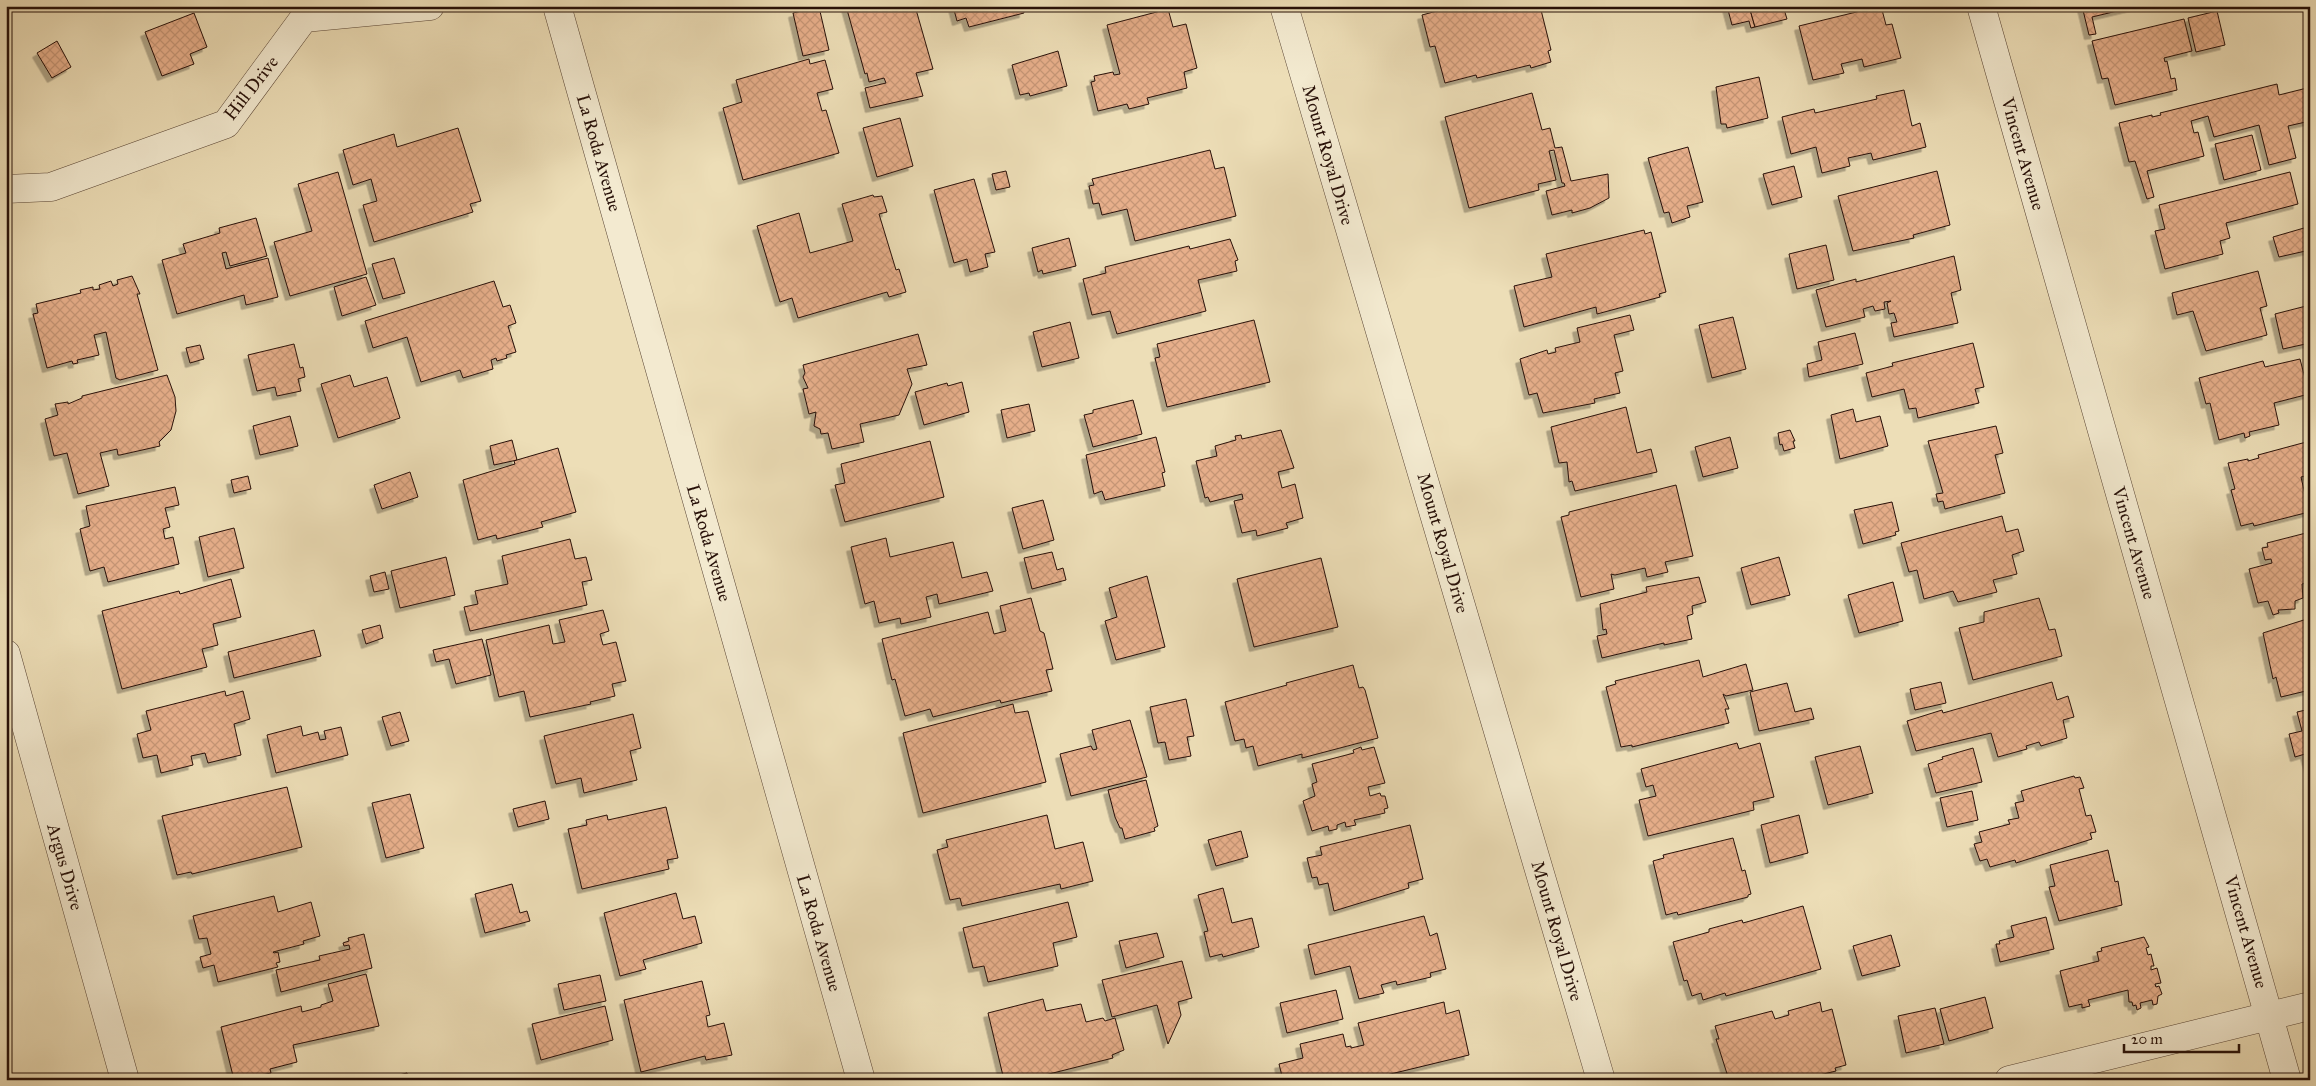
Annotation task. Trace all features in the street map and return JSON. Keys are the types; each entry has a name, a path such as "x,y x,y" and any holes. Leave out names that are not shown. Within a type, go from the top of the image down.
{"street":[{"name":"Hill Drive","path":"6,189 51,187 226,124 304,18 430,6"},
{"name":"La Roda Avenue","path":"557,6 861,1080"},
{"name":"Mount Royal Drive","path":"1284,6 1601,1080"},
{"name":"Vincent Avenue","path":"1981,6 2287,1080"},
{"name":"Argus Drive","path":"6,654 124,1080"},
{"path":"2009,1080 2310,1006"}],"building":[{"path":"846,6 915,6 933,69 916,73 923,96 870,108 865,88 886,83 884,78 869,82 867,73 865,74"},
{"path":"953,6 1023,6 1024,13 969,27 966,18 957,21"},
{"path":"1456,6 1457,10 1472,6 1540,6 1551,50 1548,51 1551,62 1531,68 1530,65 1477,78 1476,75 1445,83 1435,46 1430,47 1422,15"},
{"path":"1727,6 1749,6 1755,27 1751,28 1749,21 1732,25"},
{"path":"1749,6 1783,6 1787,19 1755,27"},
{"path":"1881,6 1886,25 1892,24 1901,58 1864,67 1862,59 1841,64 1844,73 1813,80 1799,26"},
{"path":"2082,6 2138,6 2092,17 2096,34 2089,35"},
{"path":"819,7 829,50 803,56 793,13"},
{"path":"1168,9 1173,27 1186,24 1197,68 1184,72 1187,88 1147,98 1149,104 1129,109 1127,104 1098,111 1091,82 1095,81 1094,76 1113,72 1114,75 1120,74 1107,25"},
{"path":"2217,11 2225,45 2196,52 2188,18"},
{"path":"194,13 207,47 190,54 194,64 162,76 145,32"},
{"path":"2184,19 2192,51 2164,58 2165,62 2167,61 2171,79 2175,78 2177,90 2115,105 2108,78 2102,79 2092,41"},
{"path":"57,41 71,67 52,78 37,53"},
{"path":"1058,51 1067,86 1030,96 1029,93 1020,95 1012,65"},
{"path":"809,59 810,64 825,60 833,89 817,93 822,111 826,110 839,153 743,180 723,108 742,102 736,80"},
{"path":"1759,77 1768,118 1727,128 1726,124 1721,124 1716,87"},
{"path":"2277,84 2279,95 2307,88 2310,98 2310,121 2288,126 2296,158 2269,165 2259,125 2214,137 2208,116 2191,121 2194,133 2198,132 2204,156 2147,171 2154,197 2147,199 2135,161 2129,162 2119,123 2152,115 2152,117 2161,115 2160,113"},
{"path":"1904,90 1912,126 1920,123 1926,147 1873,160 1871,153 1848,158 1850,166 1822,173 1816,147 1791,154 1782,117 1814,109 1815,113 1877,99 1876,96"},
{"path":"1532,93 1542,130 1550,128 1555,148 1562,147 1571,181 1608,174 1609,198 1590,208 1572,213 1572,210 1552,215 1546,191 1565,186 1562,183 1554,150 1549,151 1556,180 1538,184 1539,190 1469,208 1445,117"},
{"path":"900,118 913,166 877,177 863,128"},
{"path":"458,128 481,201 470,204 473,212 374,242 363,205 377,201 371,179 353,185 343,150 394,134 397,147"},
{"path":"2252,135 2261,170 2224,180 2215,144"},
{"path":"1688,147 1703,202 1687,206 1690,217 1672,223 1669,212 1664,213 1648,158"},
{"path":"1210,150 1215,169 1224,167 1236,216 1135,241 1127,209 1102,215 1099,203 1093,204 1089,186 1094,185 1092,179"},
{"path":"1794,166 1802,197 1772,205 1763,174"},
{"path":"1006,171 1010,187 996,190 992,174"},
{"path":"1937,171 1950,225 1913,235 1914,238 1853,251 1838,196"},
{"path":"338,172 367,274 290,296 274,242 312,231 298,184"},
{"path":"2290,172 2298,204 2226,223 2230,238 2220,241 2223,254 2165,269 2155,231 2165,229 2159,205"},
{"path":"974,179 995,252 985,254 988,267 970,272 967,259 954,263 934,190"},
{"path":"873,195 874,197 882,196 887,212 879,214 896,270 899,269 906,292 889,297 887,292 798,318 792,298 780,302 757,226 799,213 810,253 853,241 842,204"},
{"path":"256,218 267,256 230,266 226,252 222,253 226,269 268,258 278,297 246,305 244,295 177,314 162,260 186,253 183,244 220,233 219,228"},
{"path":"2304,228 2310,250 2279,257 2273,237"},
{"path":"1644,230 1645,234 1651,232 1666,292 1659,294 1660,297 1597,314 1596,307 1524,327 1514,286 1552,277 1546,254"},
{"path":"1069,238 1076,266 1043,274 1042,270 1038,272 1032,248"},
{"path":"1230,239 1238,260 1235,261 1237,271 1198,280 1206,311 1117,334 1110,311 1092,315 1083,279 1106,273 1105,267 1189,246 1190,249"},
{"path":"1826,245 1834,280 1797,289 1789,254"},
{"path":"1954,256 1961,290 1951,293 1958,323 1894,337 1891,323 1897,322 1894,313 1889,314 1887,303 1891,301 1884,302 1885,309 1875,311 1873,306 1863,309 1865,317 1826,327 1816,290 1856,279 1856,282"},
{"path":"394,258 405,293 383,299 372,264"},
{"path":"2258,271 2267,306 2260,308 2267,335 2206,351 2193,311 2177,315 2172,293"},
{"path":"132,276 140,294 137,294 158,370 120,380 116,378 106,332 94,335 99,355 77,360 78,363 73,364 72,361 47,368 33,314 38,313 36,304 81,293 80,290 93,287 93,290 100,289 99,285 111,281 113,286 118,284 117,280"},
{"path":"366,277 376,305 342,316 334,287"},
{"path":"494,281 503,307 510,305 516,323 508,326 516,352 506,355 507,358 497,361 496,358 491,360 493,369 463,378 460,370 421,382 407,337 373,348 365,321"},
{"path":"2310,305 2310,343 2283,349 2275,314"},
{"path":"1630,315 1634,330 1614,335 1623,371 1615,373 1620,393 1594,399 1595,403 1543,413 1537,393 1529,395 1520,359 1547,350 1548,354 1556,352 1555,348 1580,342 1577,328"},
{"path":"1733,317 1746,369 1712,378 1699,325"},
{"path":"1254,320 1270,382 1167,407 1155,358 1160,357 1157,344"},
{"path":"1070,322 1079,358 1042,367 1033,332"},
{"path":"1855,333 1863,364 1809,377 1807,364 1822,360 1818,342"},
{"path":"918,334 927,365 907,369 912,384 899,415 860,424 864,442 832,449 828,433 821,434 820,429 814,426 816,412 809,414 803,389 808,388 803,377 805,373 803,365"},
{"path":"1973,343 1984,387 1975,389 1979,403 1918,418 1916,408 1909,409 1904,389 1872,397 1866,373 1893,366 1892,363"},
{"path":"294,344 300,368 303,367 305,377 298,379 301,391 277,396 275,387 257,391 248,355"},
{"path":"200,345 204,359 190,363 186,348"},
{"path":"2300,359 2309,394 2274,403 2279,425 2249,432 2250,436 2245,438 2244,433 2219,440 2210,403 2206,404 2199,378 2263,361 2265,367"},
{"path":"167,375 175,397 176,411 171,430 159,442 160,446 120,455 118,455 117,449 100,453 109,486 78,494 67,453 54,456 45,419 58,415 55,404 68,402 68,404 82,398 82,396"},
{"path":"350,375 354,387 387,377 400,418 338,438 321,384"},
{"path":"962,382 969,412 924,425 915,392 947,383 948,386"},
{"path":"1133,400 1142,434 1093,447 1084,415 1093,413 1093,410"},
{"path":"1029,404 1035,431 1007,438 1001,410"},
{"path":"1626,407 1637,453 1651,449 1657,472 1575,491 1572,481 1569,482 1567,462 1559,463 1551,427"},
{"path":"1853,409 1856,422 1880,416 1888,446 1840,459 1831,415"},
{"path":"290,416 298,446 260,455 253,426"},
{"path":"1996,426 2003,453 1995,455 2005,493 1945,509 1943,501 1938,502 1936,494 1943,493 1928,441"},
{"path":"1281,430 1294,468 1278,472 1282,488 1295,484 1303,518 1286,523 1288,528 1257,536 1256,530 1242,533 1234,501 1243,499 1242,494 1210,502 1208,497 1205,498 1196,461 1217,456 1215,446 1236,440 1235,436 1241,435 1242,439"},
{"path":"1790,430 1795,441 1793,441 1795,448 1784,451 1782,444 1780,445 1778,433"},
{"path":"1156,437 1165,472 1162,473 1165,486 1105,500 1102,491 1094,494 1086,455"},
{"path":"1730,437 1738,468 1703,477 1695,447"},
{"path":"512,440 517,460 494,465 490,446"},
{"path":"930,441 944,497 845,522 835,485 845,483 841,464"},
{"path":"2310,441 2310,475 2301,477 2309,512 2254,526 2253,523 2241,526 2231,490 2235,489 2228,463 2248,459 2248,461 2259,458 2258,455"},
{"path":"558,448 576,512 541,522 543,527 497,539 496,535 478,540 463,480 515,464 514,461"},
{"path":"410,472 418,497 382,509 374,485"},
{"path":"248,476 251,489 234,493 231,480"},
{"path":"1676,485 1693,556 1665,562 1668,572 1647,577 1645,568 1615,575 1611,574 1614,589 1581,597 1561,517 1569,515 1569,512"},
{"path":"175,487 179,505 165,508 170,527 163,529 165,539 173,537 179,564 108,582 104,567 90,571 80,529 90,526 86,506"},
{"path":"1043,500 1054,540 1023,549 1012,508"},
{"path":"1892,502 1899,531 1895,532 1896,535 1863,544 1854,510"},
{"path":"2002,516 2006,532 2018,529 2024,551 2012,555 2017,574 1993,580 1997,592 1958,602 1953,591 1924,599 1917,570 1909,572 1901,543"},
{"path":"234,528 244,568 208,577 199,537"},
{"path":"2310,532 2310,582 2302,584 2303,598 2295,601 2295,609 2278,610 2279,613 2273,615 2268,601 2258,603 2249,569 2272,563 2271,559 2265,560 2262,548 2268,547 2267,543"},
{"path":"886,538 890,557 953,542 962,578 987,572 993,591 939,604 937,594 926,597 931,617 901,624 900,618 879,623 874,601 865,604 851,547"},
{"path":"570,539 575,559 586,557 592,580 582,582 587,605 470,631 464,607 478,604 475,591 508,584 502,556"},
{"path":"1052,552 1057,570 1063,568 1066,580 1032,589 1024,558"},
{"path":"446,557 455,595 400,608 391,571"},
{"path":"1779,557 1790,595 1751,605 1741,568"},
{"path":"1321,558 1338,627 1254,647 1237,579"},
{"path":"385,572 389,589 374,592 370,576"},
{"path":"1147,576 1165,647 1116,660 1105,621 1117,617 1109,588"},
{"path":"1699,577 1706,602 1692,606 1693,614 1687,616 1692,639 1664,645 1664,643 1602,658 1597,636 1607,634 1606,629 1603,630 1600,604 1647,592 1646,587"},
{"path":"231,579 241,617 213,624 218,645 202,649 207,667 122,689 102,611 179,591 180,594"},
{"path":"1893,582 1903,621 1859,633 1848,595"},
{"path":"1031,598 1040,631 1044,633 1053,669 1046,670 1052,691 1001,703 1000,700 933,717 930,709 905,716 895,679 892,680 882,639 988,612 994,634 1006,631 1000,606"},
{"path":"2039,598 2049,630 2055,629 2062,656 1973,680 1959,628 1984,622 1984,612"},
{"path":"603,610 609,631 600,634 603,645 616,642 626,681 612,684 615,696 590,702 591,704 530,717 524,691 499,697 486,640 549,625 553,644 565,642 559,620"},
{"path":"2310,618 2310,690 2281,697 2276,677 2273,679 2263,633"},
{"path":"380,625 383,638 366,644 362,630"},
{"path":"314,630 321,656 234,678 228,652"},
{"path":"482,639 491,675 456,684 449,659 436,662 433,650"},
{"path":"1699,660 1703,677 1746,664 1753,690 1726,696 1723,694 1729,709 1725,709 1729,723 1632,747 1632,745 1621,747 1606,687 1616,684 1615,681"},
{"path":"1353,665 1359,688 1363,687 1365,690 1378,738 1302,758 1302,754 1258,766 1253,746 1246,748 1244,739 1235,741 1225,702"},
{"path":"1941,682 1946,703 1915,710 1910,689"},
{"path":"2052,682 2057,700 2068,696 2074,717 2063,720 2067,738 2041,746 2039,742 2026,746 2027,749 1998,757 1991,733 1916,751 1907,721 1942,710 1943,713"},
{"path":"1787,683 1795,712 1811,708 1814,719 1759,731 1750,692"},
{"path":"225,691 226,696 243,691 250,719 234,724 241,755 208,763 205,753 191,756 193,765 161,773 157,755 143,758 137,734 151,730 146,711"},
{"path":"1186,699 1194,736 1187,737 1191,756 1169,760 1165,742 1158,743 1150,707"},
{"path":"1013,704 1015,713 1028,711 1046,782 923,813 903,733"},
{"path":"2310,709 2310,771 2305,754 2295,757 2289,734 2302,731 2297,712"},
{"path":"400,712 409,741 391,746 382,717"},
{"path":"633,714 641,748 630,751 637,780 584,793 581,778 556,784 544,736"},
{"path":"1130,720 1147,777 1071,796 1060,754 1091,746 1093,750 1097,749 1092,730"},
{"path":"301,726 303,736 318,732 320,740 326,739 324,731 341,727 348,755 276,773 267,735"},
{"path":"1737,743 1739,749 1760,743 1774,797 1753,802 1754,810 1648,836 1639,800 1656,796 1653,785 1646,787 1641,769"},
{"path":"1860,746 1873,793 1828,805 1815,757"},
{"path":"1361,747 1362,750 1374,747 1385,783 1368,787 1370,796 1380,793 1381,796 1385,796 1388,808 1384,809 1385,813 1354,820 1356,825 1346,827 1345,822 1337,825 1337,829 1329,831 1328,826 1312,831 1303,801 1315,796 1312,784 1317,782 1312,764 1354,753 1353,750"},
{"path":"1973,748 1982,782 1936,793 1928,764 1943,759 1942,757"},
{"path":"2074,776 2075,778 2080,777 2084,788 2079,789 2086,816 2091,815 2096,832 2090,833 2092,839 2016,863 2015,860 1990,867 1987,859 1980,861 1974,844 1982,842 1979,832 2010,824 2008,820 2019,818 2015,803 2024,801 2021,791"},
{"path":"1146,780 1158,826 1154,828 1155,831 1125,839 1122,828 1120,828 1115,817 1108,790"},
{"path":"287,787 302,847 192,874 191,872 177,875 162,816"},
{"path":"1972,791 1978,820 1947,827 1940,798"},
{"path":"410,794 424,848 386,858 372,803"},
{"path":"545,801 549,819 518,827 513,809"},
{"path":"666,807 678,858 667,860 669,869 582,889 568,829 587,825 586,820 607,815 608,820"},
{"path":"1047,815 1055,849 1083,842 1093,881 1061,889 1060,884 962,906 960,898 950,900 937,850 948,847 946,840"},
{"path":"1799,815 1808,853 1770,863 1761,825"},
{"path":"1410,825 1423,879 1408,883 1409,888 1334,911 1328,883 1319,885 1317,877 1312,878 1307,858 1322,855 1320,847"},
{"path":"1241,831 1248,857 1216,866 1208,840"},
{"path":"1733,838 1742,871 1745,870 1751,894 1748,897 1678,915 1677,912 1666,915 1653,861 1664,858 1663,855"},
{"path":"2108,850 2115,882 2118,881 2122,905 2059,921 2049,887 2055,886 2050,865"},
{"path":"512,884 520,913 527,911 530,921 485,933 475,894"},
{"path":"1223,888 1232,923 1252,918 1259,947 1223,957 1222,954 1210,957 1204,932 1208,931 1198,895"},
{"path":"676,893 683,919 695,916 702,943 643,960 646,969 620,976 604,913"},
{"path":"274,896 278,912 311,902 320,936 303,941 304,944 273,952 278,952 280,962 276,963 278,967 218,982 214,965 203,968 200,957 211,954 207,938 199,939 193,916"},
{"path":"1068,902 1077,937 1053,943 1058,966 988,982 984,966 973,968 963,928"},
{"path":"1803,906 1821,969 1726,996 1725,993 1703,1000 1701,993 1692,996 1687,980 1684,981 1673,942 1709,932 1709,929 1742,920 1743,923"},
{"path":"1424,916 1430,936 1437,933 1446,969 1430,973 1431,977 1397,985 1396,981 1381,985 1384,993 1359,999 1350,966 1315,975 1308,945"},
{"path":"2046,917 2054,949 2000,962 1996,944 2000,944 1999,941 2014,937 2011,926"},
{"path":"1157,933 1164,957 1126,968 1119,941"},
{"path":"364,934 372,968 281,992 276,970 320,960 319,956 350,949 349,945 344,946 343,943 349,941 348,938"},
{"path":"1891,935 1900,966 1862,976 1853,946"},
{"path":"2144,937 2149,947 2146,948 2148,955 2151,954 2154,966 2151,966 2151,970 2157,968 2161,983 2155,984 2156,987 2159,986 2162,994 2158,996 2157,1004 2153,1005 2152,1000 2140,1003 2141,1008 2137,1010 2136,1005 2133,1006 2132,1002 2129,1002 2128,990 2088,1000 2090,1006 2082,1008 2082,1004 2069,1007 2060,971 2099,961 2097,952 2102,951 2101,948"},
{"path":"1182,961 1192,998 1178,1002 1181,1015 1168,1044 1157,1005 1112,1017 1102,980"},
{"path":"366,974 379,1026 293,1045 297,1062 270,1069 271,1073 234,1080 221,1027 301,1006 302,1012 321,1007 321,1005 333,1001 328,984"},
{"path":"600,975 606,1001 564,1010 558,984"},
{"path":"702,981 710,1015 706,1016 708,1027 724,1023 732,1055 706,1060 705,1056 641,1072 624,1000"},
{"path":"1336,990 1343,1019 1287,1033 1280,1003"},
{"path":"1985,997 1993,1028 1949,1041 1940,1009"},
{"path":"1043,999 1046,1011 1081,1004 1086,1022 1103,1018 1105,1021 1115,1018 1124,1050 1112,1055 1113,1058 1025,1080 1004,1080 988,1013"},
{"path":"1444,1002 1446,1014 1459,1010 1469,1055 1363,1080 1283,1080 1279,1064 1303,1058 1300,1044 1343,1034 1346,1047 1351,1046 1351,1048 1364,1045 1358,1023"},
{"path":"1820,1002 1822,1012 1832,1009 1846,1065 1835,1068 1836,1071 1799,1080 1799,1077 1789,1080 1729,1080 1716,1039 1719,1039 1715,1026 1772,1011 1775,1019 1789,1015 1788,1011"},
{"path":"605,1006 613,1040 541,1060 532,1024"},
{"path":"1935,1008 1944,1044 1906,1053 1898,1016"},
{"path":"407,1073 409,1080 379,1080"}]}
